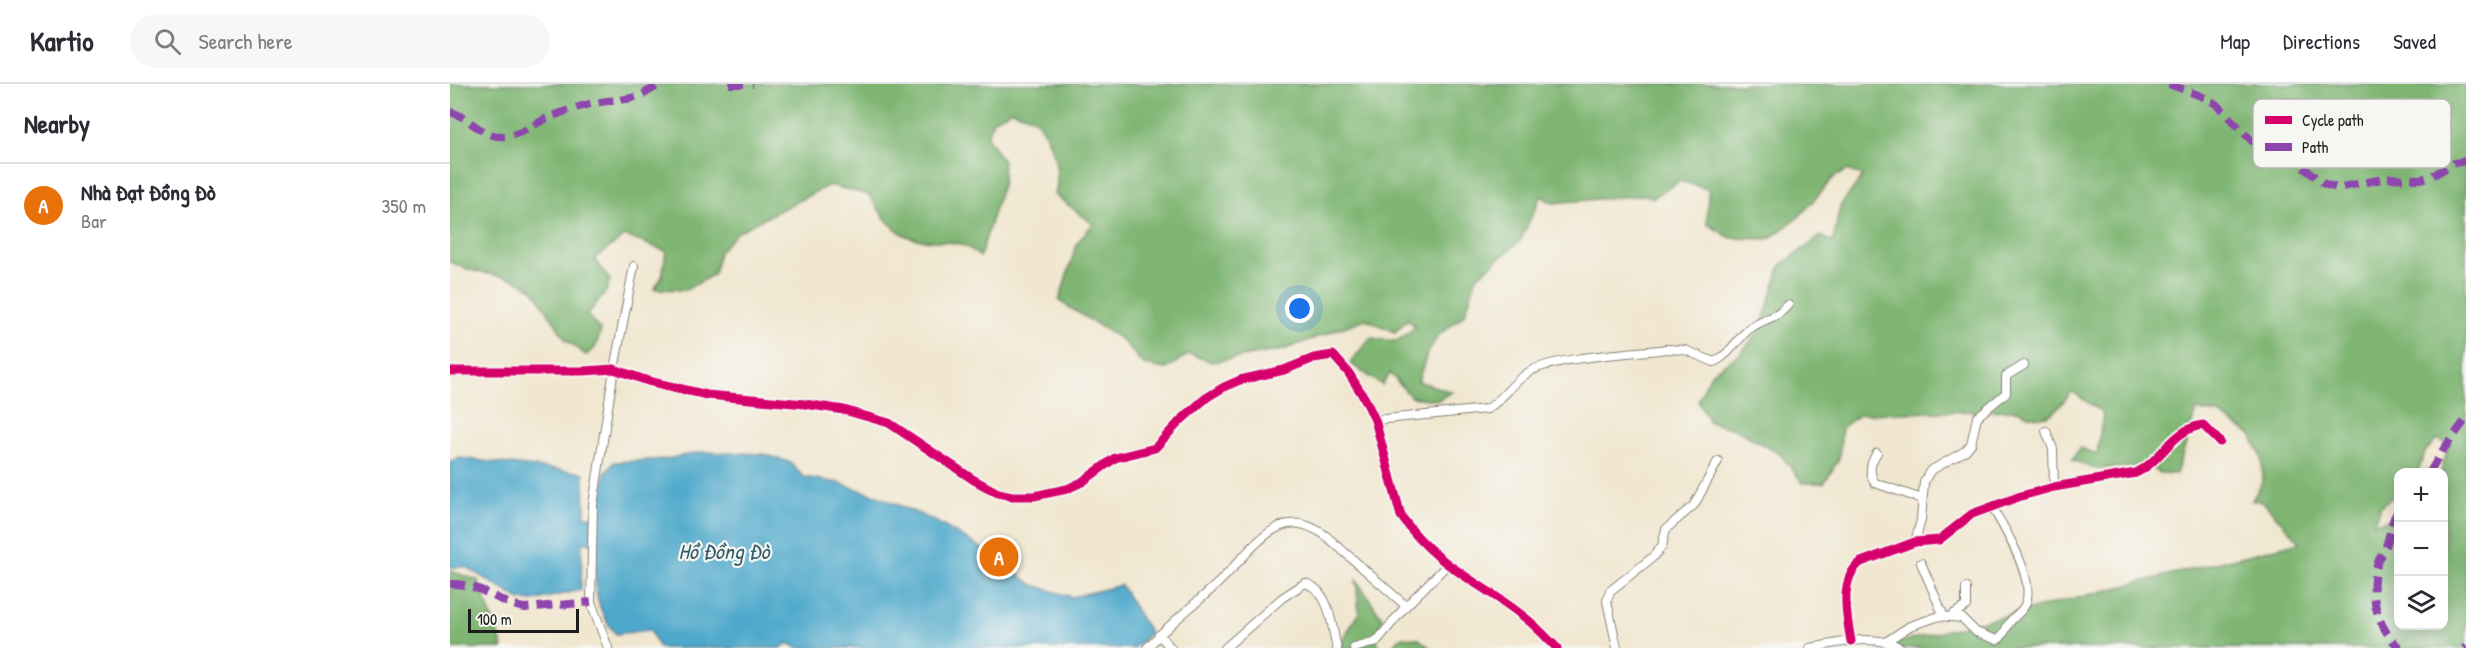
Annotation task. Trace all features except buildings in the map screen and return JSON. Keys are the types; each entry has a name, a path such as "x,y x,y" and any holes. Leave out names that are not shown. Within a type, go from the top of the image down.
{"street":[{"path":"608,648 591,602 593,505 614,369 634,266"},
{"path":"1375,420 1487,409 1527,372 1552,364 1667,349 1685,350 1714,362 1723,358 1750,328 1773,318 1788,304"},
{"path":"450,371 614,369 648,381 707,395 805,404 878,418 919,441 974,480 998,493 1012,496 1034,496 1067,489 1082,482 1115,458 1155,448 1181,420 1206,398 1224,387 1240,380 1284,370 1327,354 1338,359 1365,399 1375,420 1401,516 1422,543 1447,565 1524,616 1557,648"},
{"path":"1915,542 1921,520 1924,482 1930,471 1965,451 1971,444 1977,417 2006,393 2006,376 2024,366"},
{"path":"1851,641 1846,587 1856,566 1876,555 1915,542 1939,540 1972,514 2054,487 2136,473 2147,468 2178,435 2191,427 2203,425 2220,442"},
{"path":"2046,431 2053,450 2054,487"},
{"path":"1877,453 1870,467 1870,476 1875,483 1881,487 1922,498"},
{"path":"1617,648 1607,601 1610,591 1653,557 1662,546 1666,529 1694,505 1718,461"},
{"path":"1887,641 1910,626 1940,616 1951,615 1962,618 1976,632 1997,640 2002,637 2009,622 2027,602 2024,572 2012,541 1992,507"},
{"path":"1148,648 1269,532 1292,524 1310,525 1325,534 1406,606"},
{"path":"1921,563 1941,608 1940,616"},
{"path":"1354,648 1376,642 1428,582 1447,565"},
{"path":"1225,648 1282,598 1305,584 1313,586 1327,605 1337,648"},
{"path":"1951,615 1966,606 1966,588"},
{"path":"1159,635 1171,648"},
{"path":"1810,648 1851,641 1887,641 1901,648"}],"green space":[{"path":"450,84 2466,84 2466,648 1876,648 2300,542 2263,502 2252,500 2263,482 2262,458 2251,435 2219,414 2197,410 2176,474 2160,473 2148,466 2096,469 2072,460 2080,448 2097,454 2103,413 2071,391 2054,412 2042,417 2035,417 2017,410 1860,414 1842,428 1839,459 1824,483 1803,483 1780,454 1737,430 1709,422 1698,400 1712,372 1739,355 1760,330 1781,265 1821,236 1833,242 1840,206 1863,176 1847,170 1833,178 1800,216 1769,239 1731,238 1707,224 1708,189 1680,181 1653,198 1646,195 1553,203 1541,196 1520,241 1477,277 1465,314 1438,336 1427,354 1418,381 1452,392 1438,400 1411,397 1390,373 1382,385 1350,363 1370,338 1397,341 1415,327 1408,319 1395,332 1365,319 1283,350 1212,362 1189,354 1166,369 1144,365 1122,340 1059,301 1077,243 1093,224 1054,194 1057,187 1056,166 1045,133 1034,119 1012,110 993,120 987,136 1003,162 1003,182 980,257 962,245 921,240 903,234 888,222 869,195 829,185 736,233 719,252 714,274 686,290 654,289 662,277 666,251 625,236 594,259 610,280 607,290 587,315 601,331 595,348 586,355 566,340 533,289 514,279 470,270 450,262"},
{"path":"450,571 478,580 503,648 450,648"},
{"path":"1356,579 1382,618 1377,643 1382,648 1337,648 1359,613"},
{"path":"1402,637 1418,638 1430,648 1389,648"}],"water":[{"name":"Hồ Đồng Đò","path":"701,452 763,454 789,462 804,477 839,483 875,495 933,520 983,549 1033,585 1072,597 1121,585 1150,633 1134,648 798,648 788,643 781,648 659,648 650,630 616,634 602,613 596,591 596,543 582,543 581,590 533,601 520,600 466,567 450,567 450,461 459,458 584,473 585,516 597,517 605,473 614,462 667,459"}],"marked path":[{"path":"450,112 463,117 492,135 506,136 520,133 544,120 590,104 633,98 660,84"},
{"path":"729,84 753,84"},
{"path":"2169,84 2216,104 2253,141"},
{"path":"2451,165 2466,161"},
{"path":"2304,168 2324,184 2337,188 2387,178 2421,179 2446,168"},
{"path":"2432,468 2466,419"},
{"path":"2394,517 2375,573 2374,597 2376,609 2385,630 2400,648"},
{"path":"450,584 472,587 525,608 591,602"}],"cycle path":[{"path":"450,371 614,369 648,381 707,395 844,410 889,423 974,480 998,493 1012,496 1034,496 1067,489 1082,482 1115,458 1155,448 1181,420 1206,398 1224,387 1240,380 1284,370 1314,358 1333,355 1348,372 1375,420 1401,516 1443,561 1506,603 1536,627 1557,648"},
{"path":"1851,641 1846,610 1847,588 1849,578 1861,562 1915,542 1939,540 1972,514 2021,496 2054,487 2136,473 2145,468 2183,432 2192,428 2203,425 2220,442"}],"place":[{"name":"Nhà Đạt Đồng Đò","path":"999,557"}]}
